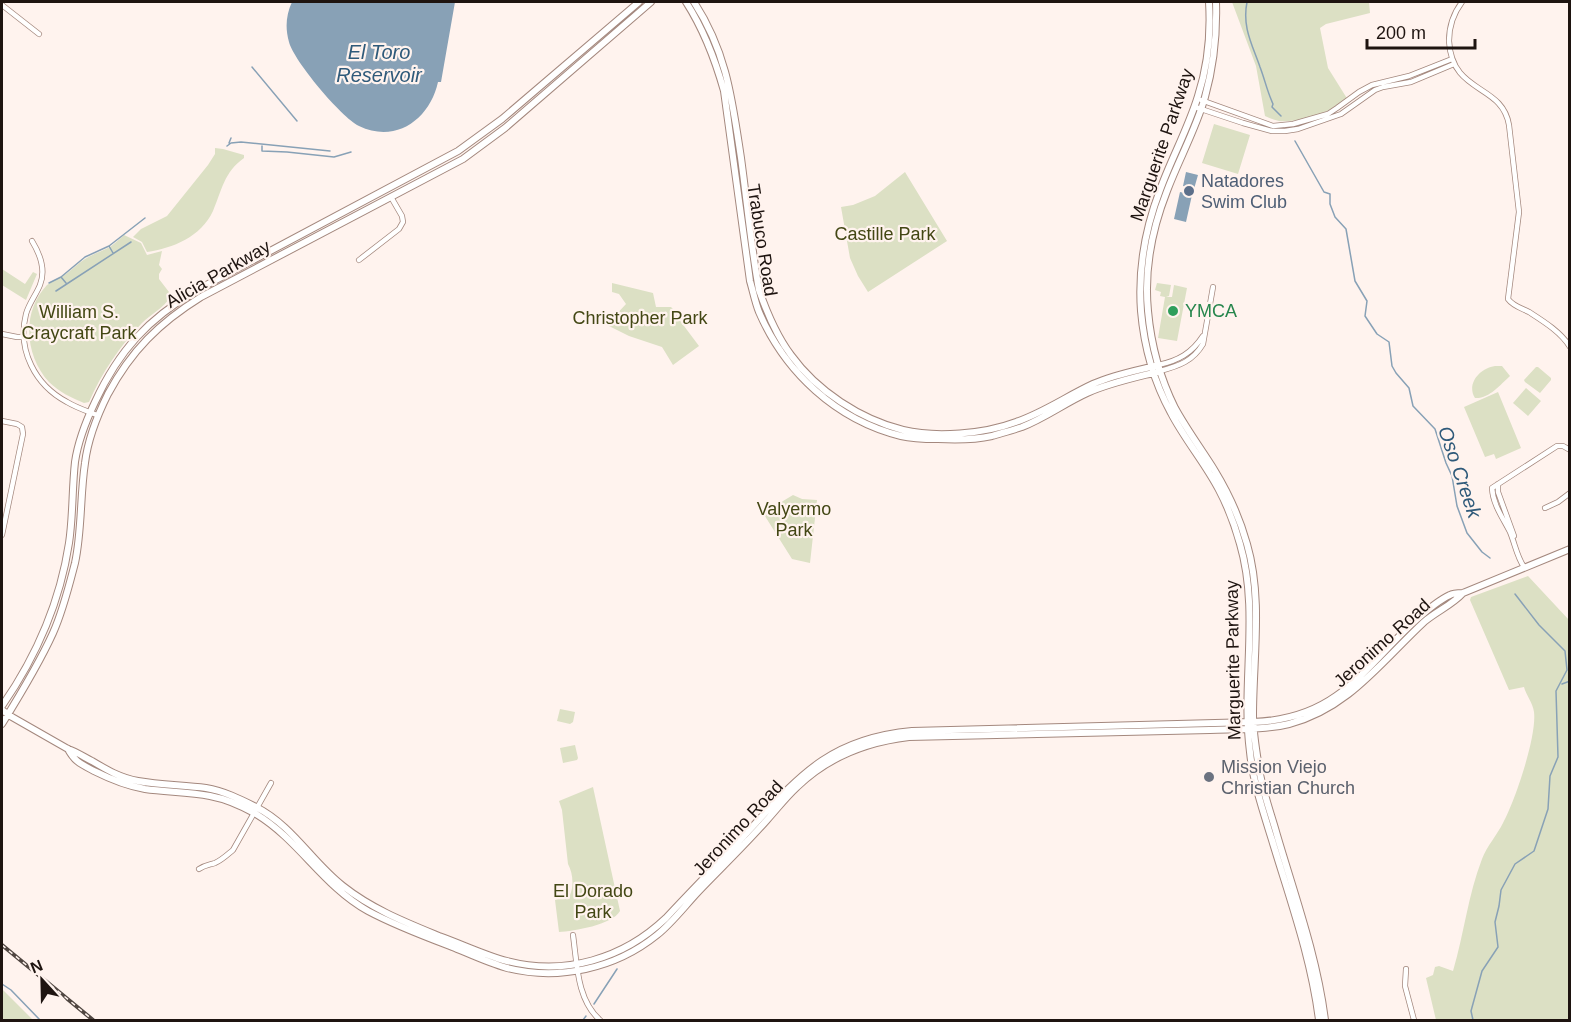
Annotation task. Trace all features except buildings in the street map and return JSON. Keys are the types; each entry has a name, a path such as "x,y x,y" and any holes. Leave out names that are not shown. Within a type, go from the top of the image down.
{"main road":[{"name":"Alicia Parkway","path":"2,708 45,630 54,606 69,543 75,461 83,428 115,363 128,346 160,315 180,300 423,171 481,136 639,2"},
{"name":"Alicia Parkway","path":"2,724 49,642 62,608 75,561 89,440 97,415 122,368 135,351 166,321 185,307 463,159 505,128 651,2"},
{"name":"Trabuco Road","path":"686,2 706,38 724,91 750,281 756,302 778,348 817,393 858,420 901,436 919,439 967,440 1023,426 1110,377 1156,369"},
{"name":"Trabuco Road","path":"694,2 715,38 723,60 735,111 759,290 779,336 790,354 807,373 826,391 868,417 903,430 920,432 958,434 995,428 1016,422 1086,391"},
{"name":"Marguerite Parkway","path":"1209,2 1208,50 1200,100 1158,213 1152,238 1147,302 1156,369 1170,411 1223,491 1245,566 1248,581 1250,752 1257,790 1309,962 1319,1020"},
{"name":"Marguerite Parkway","path":"1200,100 1211,74 1216,39 1216,2"},
{"path":"523,100 529,107"},
{"path":"363,202 377,200 383,196 391,197 395,190 416,178 423,171"},
{"path":"180,300 185,307"},
{"name":"Jeronimo Road","path":"2,708 8,714 68,749 73,759 109,779 143,789 208,795 255,810 282,833 322,876 366,910 390,922 507,968 538,973 601,965 640,947 658,934 798,786 818,770 855,749 909,737 1019,736 1251,726 1293,716 1314,708 1352,683 1398,636 1429,609 1451,594 1463,593 1569,549"},
{"path":"45,630 62,608 60,598 66,581 64,567"},
{"name":"Marguerite Parkway","path":"1251,726 1262,782 1314,955 1325,1020"}],"street":[{"path":"1462,2 1455,13 1450,29 1453,61 1464,78 1498,102 1508,120 1519,212 1508,299 1512,304 1531,313 1546,324 1564,339 1569,347"},
{"path":"2,5 39,34"},
{"path":"1198,108 1272,131 1298,129 1332,118 1346,110 1365,89 1381,82 1425,74 1453,61"},
{"path":"1200,100 1273,126 1293,124 1328,114 1354,100"},
{"path":"359,260 399,228 403,222 391,197"},
{"path":"32,241 39,253 42,271 40,284 26,314 24,345 27,356 33,371 47,387 66,402 97,415"},
{"path":"1156,369 1178,366 1192,359 1203,344 1213,286"},
{"path":"2,334 24,337"},
{"path":"2,421 22,427 23,434 2,534"},
{"path":"1524,567 1503,522 1491,490 1492,487 1557,446 1563,446 1569,450"},
{"path":"1498,484 1498,492 1524,567"},
{"path":"1545,508 1558,502 1569,493"},
{"path":"1497,506 1503,504"},
{"path":"200,869 224,858 233,850 271,783"},
{"path":"573,936 585,1001 590,1011 600,1020"},
{"path":"1406,969 1405,986 1414,1020"}],"green space":[{"path":"1232,2 1369,2 1370,13 1326,24 1320,28 1328,68 1348,100 1333,109 1297,120 1279,121 1265,116 1256,66"},
{"path":"1214,124 1250,135 1238,174 1202,163"},
{"path":"215,148 244,155 244,158 228,175 208,220 185,240 167,248 147,252 142,242 133,237 141,229 167,216 208,165 215,154"},
{"name":"Castille Park","path":"905,172 947,241 868,292 850,258 841,207 875,196"},
{"name":"William S. Craycraft Park","path":"124,235 141,243 147,255 162,251 159,265 162,269 159,279 170,297 126,341 112,360 89,402 84,403 70,397 49,382 35,360 29,334 33,308 47,285 85,259 110,247"},
{"path":"2,269 25,284 33,272 37,274 26,300 2,285"},
{"name":"Christopher Park","path":"612,283 653,293 656,307 671,307 699,346 673,365 662,347 629,336 609,326 598,318 599,312 612,319 626,304 619,294 612,292"},
{"path":"1157,283 1171,285 1169,296 1166,297 1172,297 1174,285 1187,288 1177,341 1158,338 1165,297 1160,296 1161,292 1155,290"},
{"path":"1502,366 1510,376 1490,394 1475,398 1473,382 1484,370"},
{"path":"1536,367 1551,378 1540,393 1524,380"},
{"path":"1526,388 1541,401 1528,416 1513,403"},
{"path":"1498,392 1521,448 1496,459 1494,454 1485,457 1464,407"},
{"name":"Valyermo Park","path":"793,495 802,499 817,500 810,563 792,559 763,513"},
{"path":"1528,576 1569,620 1569,1020 1436,1020 1426,978 1433,975 1435,967 1439,966 1453,971 1477,873 1484,854 1503,823 1513,800 1529,752 1534,723 1534,712 1524,687 1509,690 1470,600 1471,597"},
{"path":"560,709 575,712 573,722 570,724 557,721"},
{"path":"575,745 577,760 563,763 560,748"},
{"name":"El Dorado Park","path":"593,787 620,911 616,916 601,924 559,932 555,900 570,895 572,884 559,801"},
{"path":"2,989 33,1020 2,1020"}],"water":[{"name":"El Toro Reservoir","path":"292,2 455,2 441,82 438,82 434,95 419,117 398,130 386,132 373,131 359,126 341,112 309,75 293,51 287,32 287,17"},
{"path":"1186,172 1198,175 1194,189 1183,186"},
{"path":"1180,192 1192,195 1186,222 1174,219"}],"waterway":[{"name":"Oso Creek","path":"1247,2 1246,19 1249,35 1273,104 1272,107 1281,116"},
{"path":"252,67 297,121"},
{"path":"229,143 231,138"},
{"name":"Oso Creek","path":"1295,141 1324,192 1330,194 1330,204 1335,217 1346,229 1355,281 1367,301 1365,316 1377,334 1389,342 1392,366 1409,388 1413,406 1435,429 1452,476 1457,506 1467,533 1482,552 1490,558"},
{"path":"227,146 241,142 330,151"},
{"path":"262,146 262,151 334,157 351,152"},
{"path":"113,253 109,246 145,218"},
{"path":"56,291 131,242"},
{"path":"66,283 61,277 85,257 109,246"},
{"path":"49,283 61,277"},
{"name":"Oso Creek","path":"1473,1020 1471,1011 1482,971 1498,947 1495,922 1501,890 1515,864 1534,851 1548,809 1550,776 1558,757 1556,691 1567,670 1565,651 1539,625 1515,594"},
{"path":"1562,684 1570,681"},
{"path":"594,1004 617,969"},
{"path":"2,984 11,990 40,1020"},
{"path":"583,1020 586,1016"}],"railway":[{"path":"2,945 93,1020"}],"place":[{"name":"Natadores Swim Club","path":"1189,191"},
{"name":"YMCA","path":"1173,311"},
{"name":"Mission Viejo Christian Church","path":"1209,777"}]}
